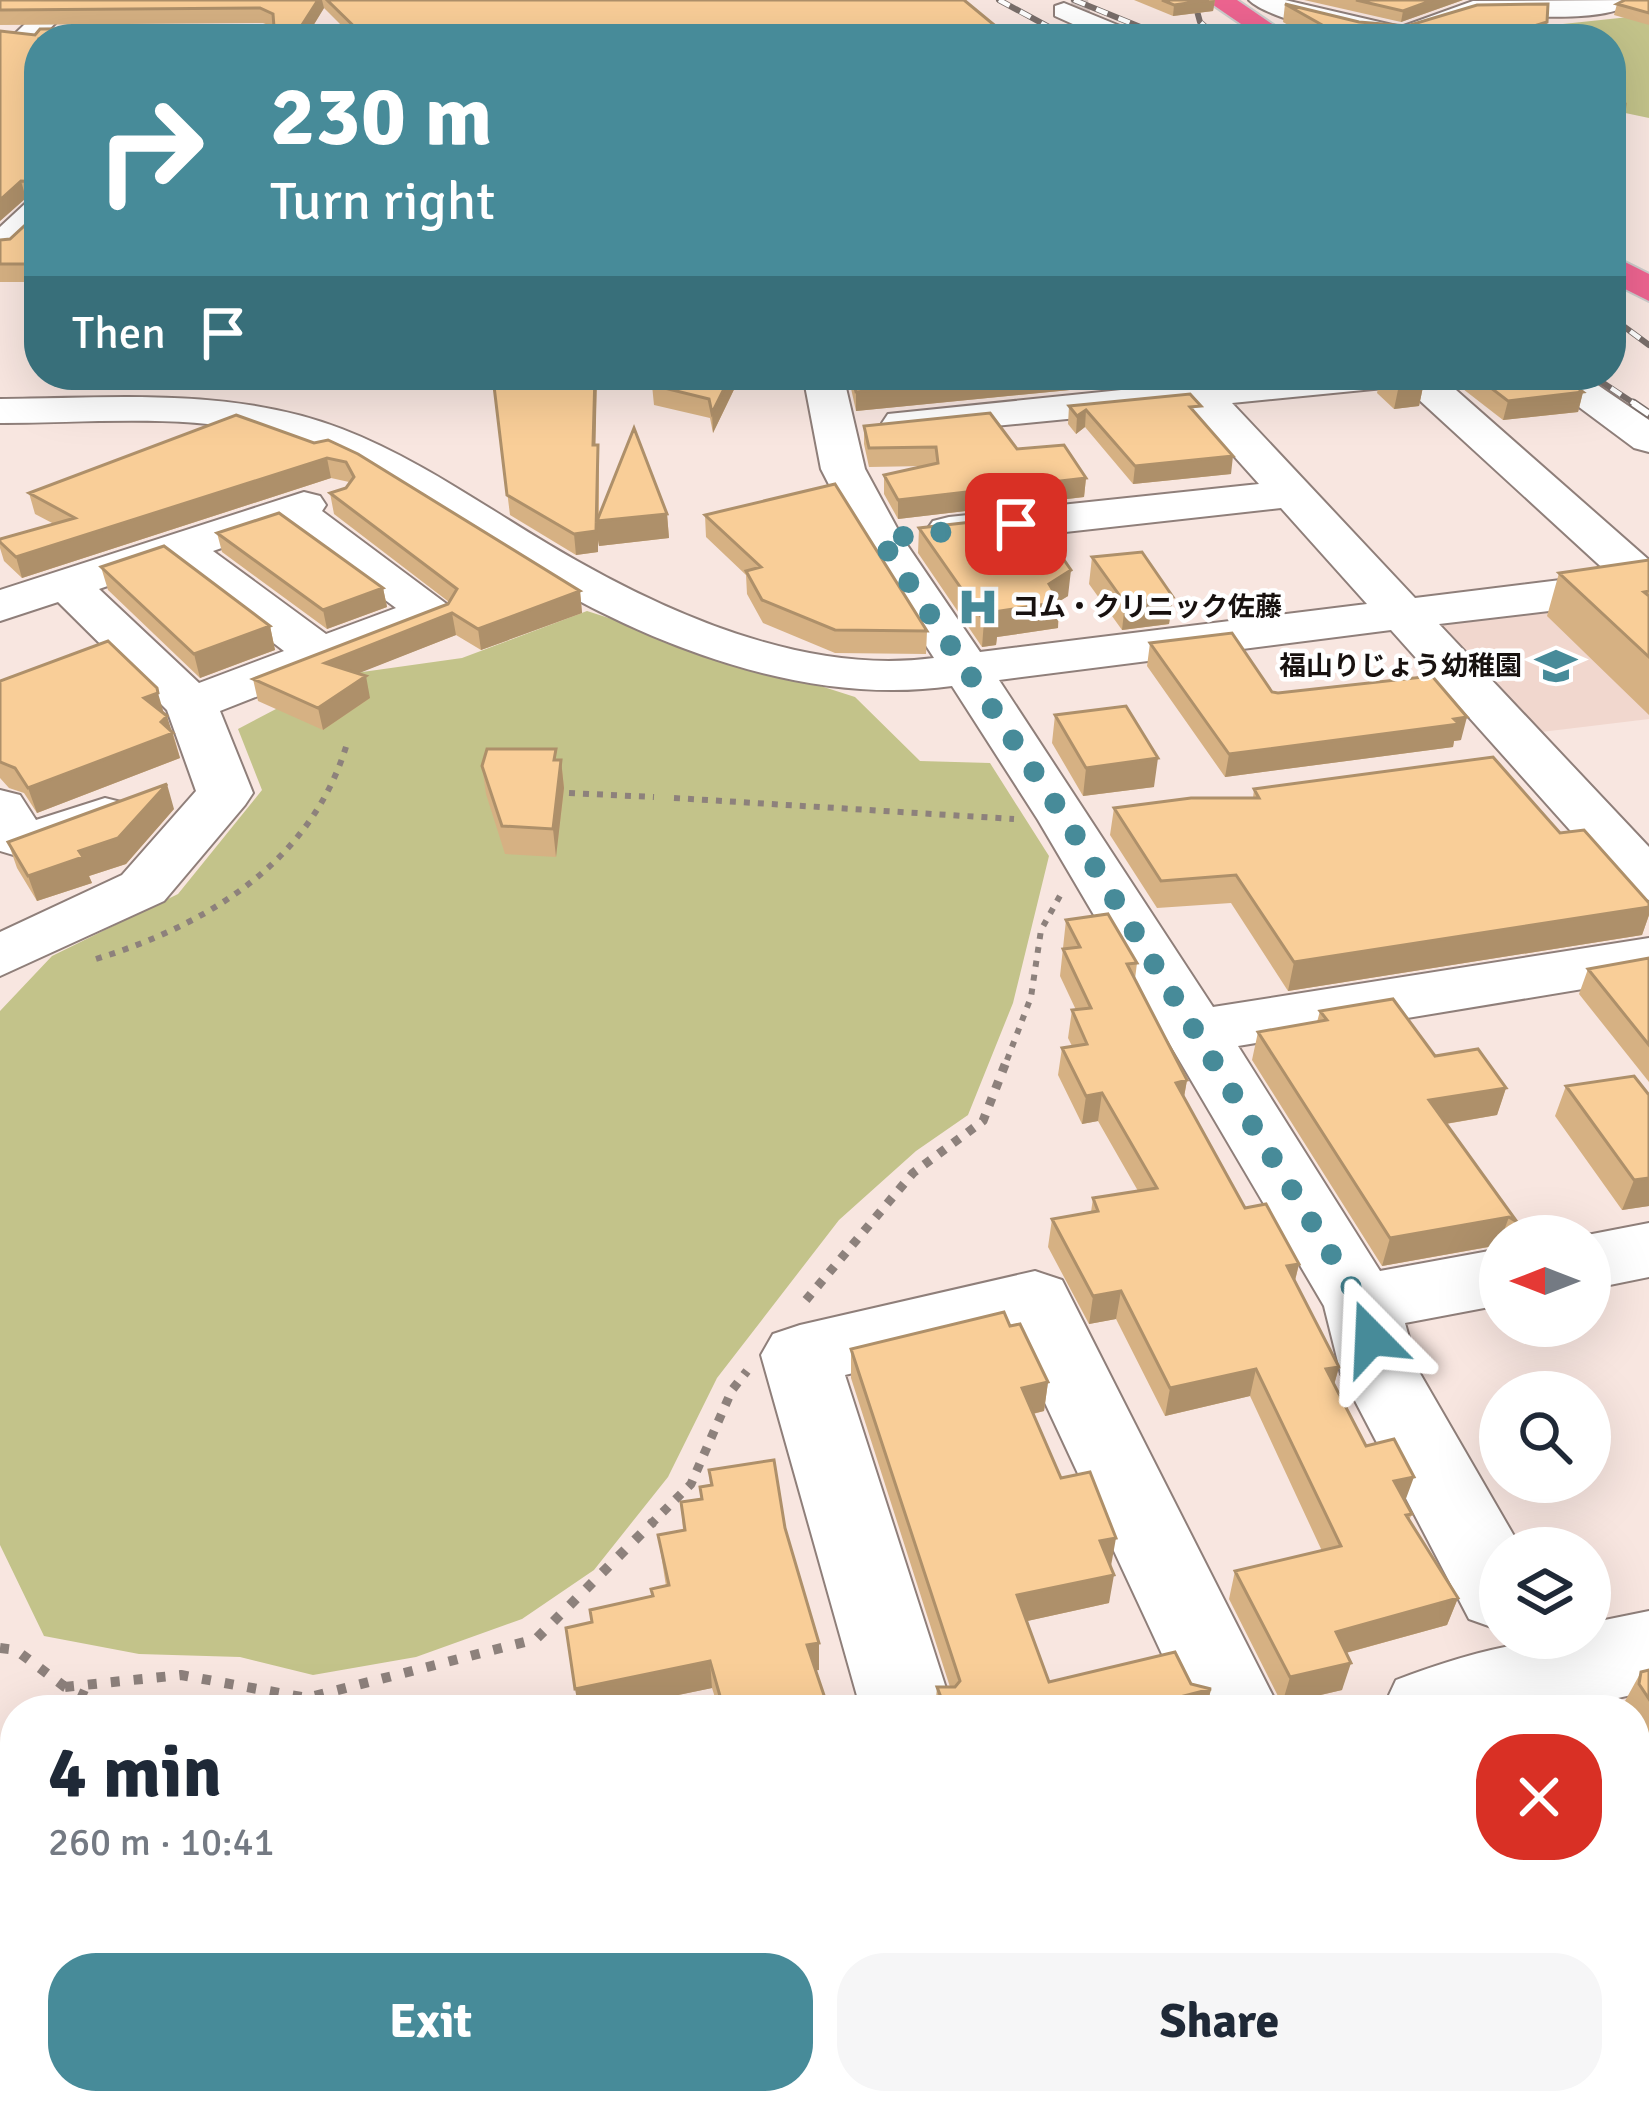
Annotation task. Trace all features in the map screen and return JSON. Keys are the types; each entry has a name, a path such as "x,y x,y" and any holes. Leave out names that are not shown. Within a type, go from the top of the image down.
{"highway":[{"path":"1196,0 1234,24"},
{"path":"1219,0 1257,24"}],"street":[{"path":"42,24 65,0"},
{"path":"1262,0 1359,24"},
{"path":"1433,24 1473,9 1570,8 1623,0"},
{"path":"1060,13 1089,24"},
{"path":"0,63 24,41"},
{"path":"0,246 24,223"},
{"path":"1090,390 828,403 843,469 880,539 967,669 1046,820 1101,879 1361,1303 1380,1374 1479,1556"},
{"path":"1195,390 1287,494 1405,612 1649,882"},
{"path":"1432,390 1649,583"},
{"path":"1577,390 1649,440"},
{"path":"0,411 193,414 323,436 399,473 567,575 642,613 854,677 967,669 1649,583"},
{"path":"0,606 399,473"},
{"path":"880,539 1287,494"},
{"path":"191,704 432,611 290,509"},
{"path":"178,547 320,654"},
{"path":"0,956 143,888 225,793 191,704 67,584"},
{"path":"1466,767 1537,757"},
{"path":"0,807 16,836 27,842 216,769"},
{"path":"1046,820 1136,814"},
{"path":"1197,1031 1649,958"},
{"path":"1611,1257 1649,1250"},
{"path":"1361,1303 1479,1281"},
{"path":"902,1695 800,1355 1035,1300 1227,1695"},
{"path":"1479,1695 1649,1651"}],"path":[{"path":"569,793 654,797"},
{"path":"674,798 1046,820"},
{"path":"798,1309 913,1173 983,1120 1031,997 1041,930 1060,895 1101,879"},
{"path":"319,1695 536,1639 691,1484 732,1390 758,1357"},
{"path":"0,1648 16,1650 81,1695"},
{"path":"65,1688 181,1676 290,1695"}],"shaded area":[{"name":"福山りじょう幼稚園","path":"1649,592 1649,719 1525,734 1414,613"}],"green space":[{"path":"1649,0 1649,118 1626,113 1626,24 1563,24 1629,17"},
{"path":"587,611 855,697 920,761 990,763 1049,856 1013,1003 968,1115 916,1151 839,1220 717,1378 668,1477 594,1570 522,1619 416,1657 313,1675 240,1657 139,1654 44,1636 0,1545 0,1011 52,956 178,894 262,790 238,729 341,675 462,658"}],"building":[{"path":"0,0 318,0 303,24 274,24 273,14 260,8 0,10"},
{"path":"327,0 964,0 993,24 352,24"},
{"path":"1162,0 1209,0 1174,5"},
{"path":"1356,0 1433,0 1403,11"},
{"path":"1649,0 1649,13 1617,4"},
{"path":"1285,4 1383,24 1320,24"},
{"path":"1548,4 1547,22 1414,24 1477,5"},
{"path":"0,31 24,34 24,181 0,200"},
{"path":"24,226 24,264 0,264 0,240 10,239"},
{"path":"494,390 595,390 596,531 574,534 507,495"},
{"path":"672,390 724,390 712,413 709,399"},
{"path":"1494,390 1583,392 1508,401"},
{"path":"1190,394 1201,406 1190,407 1233,456 1135,466 1086,410 1077,416 1069,406"},
{"path":"990,413 1017,449 1064,445 1086,478 898,500 884,475 938,463 936,447 869,448 864,426"},
{"path":"236,415 314,443 328,440 358,454 580,591 478,629 452,613 325,663 366,676 318,708 253,679 448,604 457,589 330,493 346,488 354,477 346,462 327,458 16,557 0,542 75,518 29,493"},
{"path":"634,428 667,514 597,521"},
{"path":"835,484 927,631 835,630 762,600 746,571 761,567 705,515"},
{"path":"279,513 383,588 323,610 217,533"},
{"path":"1033,515 1071,570 1049,584 1060,602 993,612 998,619 984,621 919,528"},
{"path":"164,546 270,626 194,654 101,567"},
{"path":"1142,552 1173,597 1125,603 1092,557"},
{"path":"1649,560 1649,591 1644,592 1649,596 1649,657 1559,573"},
{"path":"1232,633 1272,692 1432,676 1467,717 1454,719 1459,724 1229,754 1150,643"},
{"path":"108,641 157,688 158,693 144,698 167,716 161,722 173,733 28,788 15,768 0,762 0,681"},
{"path":"1126,706 1158,758 1086,768 1055,715"},
{"path":"487,749 556,749 554,760 561,760 553,829 502,826 482,766"},
{"path":"1493,757 1560,833 1584,830 1649,907 1294,962 1236,875 1161,881 1114,808 1191,798 1259,798 1254,789"},
{"path":"167,784 118,838 79,851 83,857 28,876 8,842"},
{"path":"1108,914 1137,963 1127,964 1187,1080 1176,1083 1245,1208 1266,1204 1299,1264 1287,1266 1339,1367 1326,1369 1366,1446 1394,1439 1414,1477 1394,1481 1412,1514 1406,1515 1458,1598 1336,1632 1351,1663 1290,1677 1235,1571 1341,1546 1256,1369 1170,1388 1121,1291 1093,1296 1052,1219 1098,1211 1093,1198 1157,1188 1102,1093 1086,1096 1062,1048 1087,1044 1072,1010 1091,1008 1063,949 1080,947 1066,920"},
{"path":"1649,958 1649,1045 1588,969"},
{"path":"1393,999 1435,1056 1478,1049 1506,1088 1429,1100 1512,1215 1479,1215 1479,1222 1390,1238 1258,1032 1327,1020 1320,1011"},
{"path":"1634,1076 1649,1095 1649,1178 1634,1180 1566,1086"},
{"path":"1004,1312 1010,1326 1020,1324 1048,1382 1022,1388 1061,1478 1090,1472 1116,1538 1100,1541 1114,1575 1017,1595 1049,1682 1175,1652 1191,1684 1211,1689 1188,1695 940,1695 937,1687 955,1687 960,1681 851,1349"},
{"path":"774,1460 785,1528 819,1643 807,1645 824,1695 720,1695 710,1661 575,1689 566,1628 592,1622 590,1610 653,1596 651,1589 669,1585 658,1535 685,1530 681,1502 702,1499 700,1487 712,1485 709,1470"},
{"path":"1649,1670 1649,1695 1639,1684 1641,1672"}],"tunnel":[{"path":"1071,3 1088,0"}],"railway":[{"path":"999,0 1043,24"},
{"path":"1074,0 1133,24"},
{"path":"1194,0 1202,24"},
{"path":"1626,328 1649,345"},
{"path":"1614,390 1638,406"},
{"path":"1633,403 1649,414"}],"place":[{"name":"コム・クリニック佐藤","path":"978,607"},
{"name":"福山りじょう幼稚園","path":"1556,666"}],"route":[{"path":"1016,524 880,539 1066,820 1197,1031 1361,1303 1371,1338"}]}
